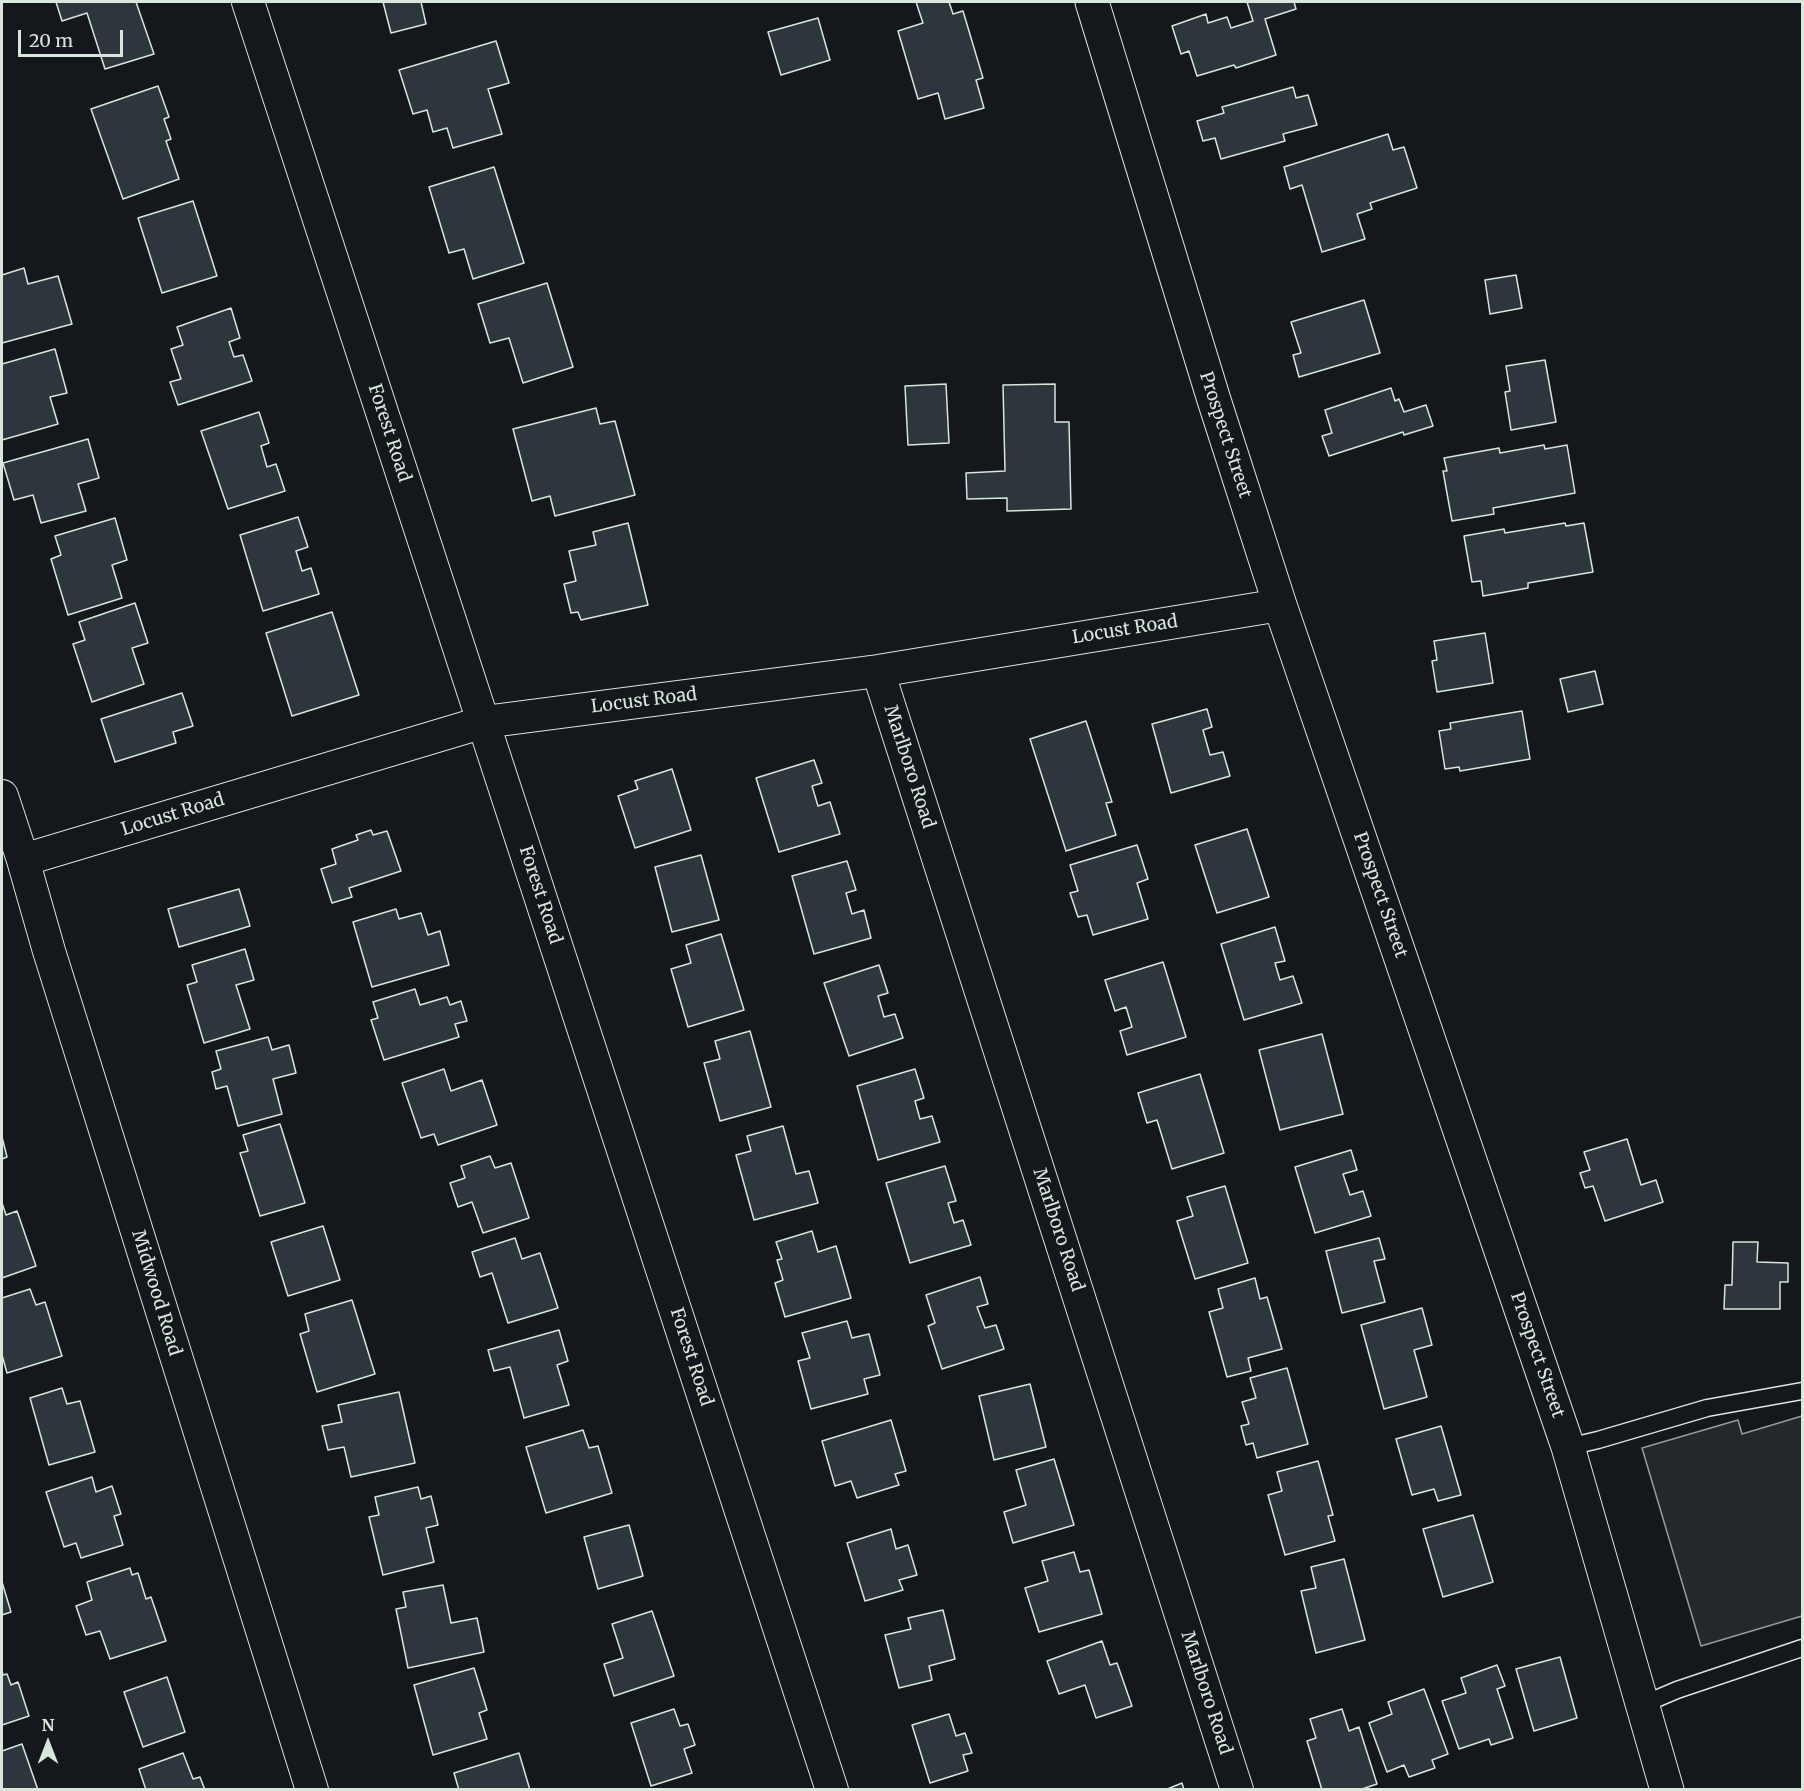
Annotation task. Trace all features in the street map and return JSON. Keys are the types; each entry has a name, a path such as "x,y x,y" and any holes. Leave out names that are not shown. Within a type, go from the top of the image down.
{"main road":[{"name":"Prospect Street","path":"1092,2 1214,400 1280,605 1568,1447 1667,1790"}],"street":[{"name":"Forest Road","path":"248,2 832,1790"},
{"name":"Locust Road","path":"23,860 484,722 878,671 1280,605"},
{"name":"Marlboro Road","path":"878,671 1237,1790"},
{"name":"Midwood Road","path":"2,796 312,1790"}],"lane":[{"path":"1568,1447 1707,1408 1803,1390"},
{"path":"1644,1704 1677,1690 1803,1648"}],"shaded area":[{"path":"1802,1416 1802,1616 1701,1646 1642,1448 1738,1420 1742,1434"}],"building":[{"path":"56,2 136,2 154,54 105,69 87,13 62,21"},
{"path":"383,2 421,2 426,24 391,33"},
{"path":"916,2 949,2 953,14 963,11 983,78 976,80 984,108 945,119 938,93 918,99 898,31 923,23"},
{"path":"1247,2 1294,2 1296,9 1265,19 1276,55 1236,68 1234,65 1197,76 1189,51 1181,54 1172,26 1206,14 1208,23 1227,17 1231,28 1253,21"},
{"path":"818,18 830,60 781,75 768,32"},
{"path":"496,41 509,83 488,89 502,134 453,148 447,128 433,132 427,110 413,114 399,70"},
{"path":"158,86 169,117 164,119 171,139 166,141 179,179 123,199 91,109"},
{"path":"1293,87 1296,98 1308,95 1317,125 1283,134 1285,141 1221,159 1215,138 1203,141 1197,121 1224,113 1222,107"},
{"path":"1388,134 1393,150 1404,147 1417,188 1370,203 1372,209 1357,214 1365,239 1322,252 1302,185 1290,189 1284,167"},
{"path":"494,167 524,263 473,279 464,249 449,253 429,187"},
{"path":"193,201 217,276 162,293 138,218"},
{"path":"24,268 28,284 58,276 72,324 2,343 2,275"},
{"path":"1516,275 1522,308 1490,314 1485,280"},
{"path":"547,283 573,367 523,383 509,338 490,343 478,304"},
{"path":"1364,300 1380,353 1299,377 1293,355 1301,353 1291,322"},
{"path":"231,308 240,338 229,342 234,357 243,355 252,381 178,405 170,382 181,379 171,349 183,345 177,327"},
{"path":"55,349 67,393 50,397 58,424 2,440 2,364"},
{"path":"1545,360 1556,422 1511,430 1505,392 1510,391 1506,366"},
{"path":"946,384 949,443 908,445 905,386"},
{"path":"1055,384 1055,422 1069,422 1071,509 1007,511 1007,498 967,499 966,473 1005,471 1003,385"},
{"path":"1391,388 1395,401 1399,399 1404,412 1426,405 1433,426 1404,435 1403,432 1329,456 1322,436 1332,433 1325,410"},
{"path":"596,408 600,424 615,421 635,495 555,516 550,496 532,501 513,429"},
{"path":"259,412 269,443 261,446 267,467 276,464 285,491 228,509 201,431"},
{"path":"88,439 99,478 78,484 86,511 41,523 33,495 14,500 3,463"},
{"path":"1544,445 1545,449 1567,445 1575,493 1493,508 1494,514 1452,521 1443,471 1447,471 1444,458 1499,448 1500,453"},
{"path":"298,517 308,547 296,551 302,571 311,568 319,594 263,611 240,535"},
{"path":"115,518 127,560 112,565 122,598 68,615 51,559 61,555 55,536"},
{"path":"628,523 648,605 581,620 578,612 571,613 564,584 576,581 569,551 596,545 593,532"},
{"path":"1565,523 1566,526 1584,523 1593,572 1528,583 1528,588 1483,596 1481,581 1472,582 1464,536 1504,529 1505,533"},
{"path":"135,603 148,643 132,648 144,684 92,702 73,644 85,640 79,622"},
{"path":"332,612 359,695 292,716 266,633"},
{"path":"1485,633 1493,683 1437,692 1432,661 1437,660 1434,641"},
{"path":"1595,671 1603,704 1568,712 1560,679"},
{"path":"182,693 193,726 173,732 176,743 115,762 101,719"},
{"path":"1207,709 1212,727 1203,730 1210,755 1223,752 1230,776 1171,793 1152,724"},
{"path":"1522,711 1530,759 1460,771 1459,767 1445,769 1439,731 1451,729 1450,723"},
{"path":"1086,721 1112,802 1106,803 1116,835 1066,851 1030,739"},
{"path":"814,760 822,783 812,786 818,806 830,802 840,834 779,852 756,778"},
{"path":"672,769 691,830 635,848 618,796 638,789 635,781"},
{"path":"1247,829 1269,897 1217,913 1195,845"},
{"path":"371,830 373,835 387,831 401,871 349,888 352,897 332,903 321,869 336,864 332,849 358,840 356,835"},
{"path":"1137,845 1148,879 1137,883 1148,919 1093,935 1087,915 1078,917 1070,893 1078,891 1070,865"},
{"path":"701,855 719,920 672,932 655,867"},
{"path":"847,861 856,890 846,893 852,914 864,910 871,938 814,954 792,876"},
{"path":"239,889 250,926 179,947 168,909"},
{"path":"396,909 399,919 421,913 428,935 440,931 449,965 372,987 353,922"},
{"path":"1275,927 1285,961 1275,963 1280,980 1293,976 1302,1003 1244,1020 1221,944"},
{"path":"721,934 744,1010 688,1027 671,969 691,963 686,945"},
{"path":"245,949 254,980 236,985 250,1029 204,1043 187,985 197,982 192,965"},
{"path":"1163,962 1186,1037 1127,1055 1120,1031 1132,1027 1126,1007 1115,1011 1105,980"},
{"path":"879,965 888,993 878,996 884,1017 895,1014 903,1038 849,1056 824,983"},
{"path":"415,989 420,1005 447,997 450,1005 461,1001 467,1021 455,1024 459,1037 384,1060 371,1020 378,1018 373,1002"},
{"path":"750,1031 771,1107 720,1121 704,1063 720,1059 715,1041"},
{"path":"1322,1034 1343,1114 1280,1130 1259,1050"},
{"path":"268,1037 272,1050 289,1045 296,1073 273,1079 282,1114 238,1126 227,1086 216,1089 212,1072 221,1069 216,1051"},
{"path":"444,1069 451,1091 482,1080 497,1125 438,1145 434,1134 421,1138 402,1083"},
{"path":"915,1069 924,1098 915,1101 920,1119 932,1116 940,1142 878,1160 857,1086"},
{"path":"1200,1074 1224,1153 1172,1169 1157,1120 1147,1123 1138,1093"},
{"path":"280,1124 305,1203 260,1216 240,1153 248,1151 243,1135"},
{"path":"783,1126 796,1174 809,1171 818,1203 754,1220 736,1155 751,1151 747,1136"},
{"path":"2,1137 7,1157 2,1159"},
{"path":"1627,1139 1641,1185 1656,1180 1663,1202 1605,1221 1593,1186 1585,1188 1580,1173 1590,1170 1584,1152"},
{"path":"1351,1150 1357,1170 1343,1174 1350,1195 1363,1191 1371,1216 1315,1233 1295,1167"},
{"path":"490,1156 495,1168 511,1163 529,1218 483,1233 472,1202 458,1207 450,1183 465,1178 461,1166"},
{"path":"945,1166 956,1201 948,1203 954,1223 963,1220 971,1245 910,1263 886,1183"},
{"path":"1225,1186 1248,1263 1195,1279 1177,1221 1193,1216 1187,1197"},
{"path":"2,1203 6,1215 17,1211 36,1266 2,1278"},
{"path":"323,1226 340,1280 288,1296 271,1242"},
{"path":"812,1231 818,1252 836,1246 851,1298 785,1317 775,1283 783,1280 777,1260 782,1259 776,1242"},
{"path":"515,1238 522,1259 540,1253 558,1308 508,1323 492,1273 480,1277 472,1252"},
{"path":"1379,1238 1385,1259 1374,1261 1385,1302 1342,1313 1326,1251"},
{"path":"1733,1242 1758,1242 1757,1262 1788,1263 1788,1282 1780,1282 1780,1309 1724,1309 1725,1285 1732,1285"},
{"path":"980,1277 988,1304 977,1307 985,1328 996,1325 1004,1349 942,1369 928,1326 935,1323 926,1295"},
{"path":"1255,1278 1260,1299 1267,1297 1282,1349 1248,1358 1251,1371 1227,1377 1209,1312 1223,1308 1218,1289"},
{"path":"30,1289 36,1305 45,1302 62,1356 7,1373 2,1355 2,1298"},
{"path":"352,1300 375,1374 317,1392 300,1334 309,1331 305,1314"},
{"path":"1422,1308 1432,1345 1414,1350 1427,1397 1384,1409 1361,1325"},
{"path":"847,1321 852,1338 869,1334 880,1375 864,1379 868,1394 811,1409 798,1361 810,1358 802,1333"},
{"path":"559,1330 568,1361 557,1365 569,1405 524,1418 510,1367 494,1371 488,1350"},
{"path":"1287,1368 1308,1444 1257,1458 1253,1443 1246,1445 1241,1426 1249,1424 1242,1402 1256,1398 1250,1378"},
{"path":"1030,1384 1046,1447 994,1460 979,1396"},
{"path":"62,1388 67,1404 80,1401 95,1452 49,1465 30,1398"},
{"path":"399,1392 415,1463 351,1477 344,1447 328,1450 322,1426 342,1422 338,1405"},
{"path":"891,1420 906,1471 895,1474 899,1485 857,1498 851,1481 835,1486 822,1441"},
{"path":"1441,1426 1461,1495 1438,1501 1434,1489 1412,1495 1396,1439"},
{"path":"583,1430 589,1448 598,1446 612,1493 546,1513 526,1447"},
{"path":"1054,1459 1074,1525 1013,1543 1004,1512 1026,1505 1016,1470"},
{"path":"1318,1461 1333,1515 1328,1516 1335,1541 1285,1555 1268,1495 1282,1491 1277,1472"},
{"path":"92,1477 96,1492 112,1486 121,1514 114,1516 123,1545 81,1558 76,1543 64,1547 46,1492"},
{"path":"418,1487 421,1499 431,1496 438,1525 426,1528 434,1562 383,1575 369,1517 379,1515 375,1497"},
{"path":"1473,1515 1493,1582 1443,1597 1423,1529"},
{"path":"629,1525 643,1576 598,1589 584,1537"},
{"path":"891,1529 896,1549 908,1545 917,1575 899,1580 903,1590 865,1601 847,1543"},
{"path":"1074,1552 1080,1572 1089,1570 1102,1614 1039,1632 1025,1588 1048,1581 1042,1561"},
{"path":"1344,1559 1365,1640 1316,1653 1301,1591 1316,1588 1311,1567"},
{"path":"130,1568 132,1575 138,1573 146,1599 151,1597 166,1641 110,1659 100,1631 86,1635 76,1606 92,1600 87,1582"},
{"path":"2,1582 11,1612 2,1615"},
{"path":"443,1585 451,1623 477,1618 484,1652 408,1668 396,1609 406,1607 403,1592"},
{"path":"943,1610 955,1659 929,1666 932,1680 899,1688 885,1635 911,1629 908,1618"},
{"path":"652,1611 674,1676 614,1696 604,1664 623,1658 612,1624"},
{"path":"1102,1641 1110,1665 1117,1663 1132,1706 1096,1718 1085,1685 1059,1694 1047,1661"},
{"path":"1560,1657 1577,1718 1534,1731 1516,1669"},
{"path":"1497,1665 1505,1686 1497,1689 1513,1738 1491,1745 1489,1739 1459,1749 1442,1701 1466,1693 1461,1678"},
{"path":"474,1668 487,1710 479,1713 487,1739 433,1755 414,1685"},
{"path":"2,1671 3,1675 7,1674 11,1685 18,1682 29,1716 2,1725"},
{"path":"167,1677 185,1732 143,1747 124,1692"},
{"path":"1424,1689 1448,1754 1432,1760 1435,1768 1409,1777 1404,1765 1387,1772 1369,1723 1392,1714 1388,1702"},
{"path":"674,1709 680,1726 688,1724 695,1745 684,1749 692,1773 651,1786 631,1723"},
{"path":"1342,1709 1349,1731 1359,1727 1377,1784 1359,1790 1322,1790 1307,1741 1316,1738 1310,1719"},
{"path":"949,1714 956,1736 965,1733 972,1753 963,1755 968,1771 930,1783 912,1725"},
{"path":"22,1744 38,1790 2,1790 2,1751"},
{"path":"183,1753 193,1779 200,1777 205,1790 146,1790 139,1769"},
{"path":"519,1753 530,1790 459,1790 454,1773"},
{"path":"1182,1783 1184,1790 1165,1790"}]}
